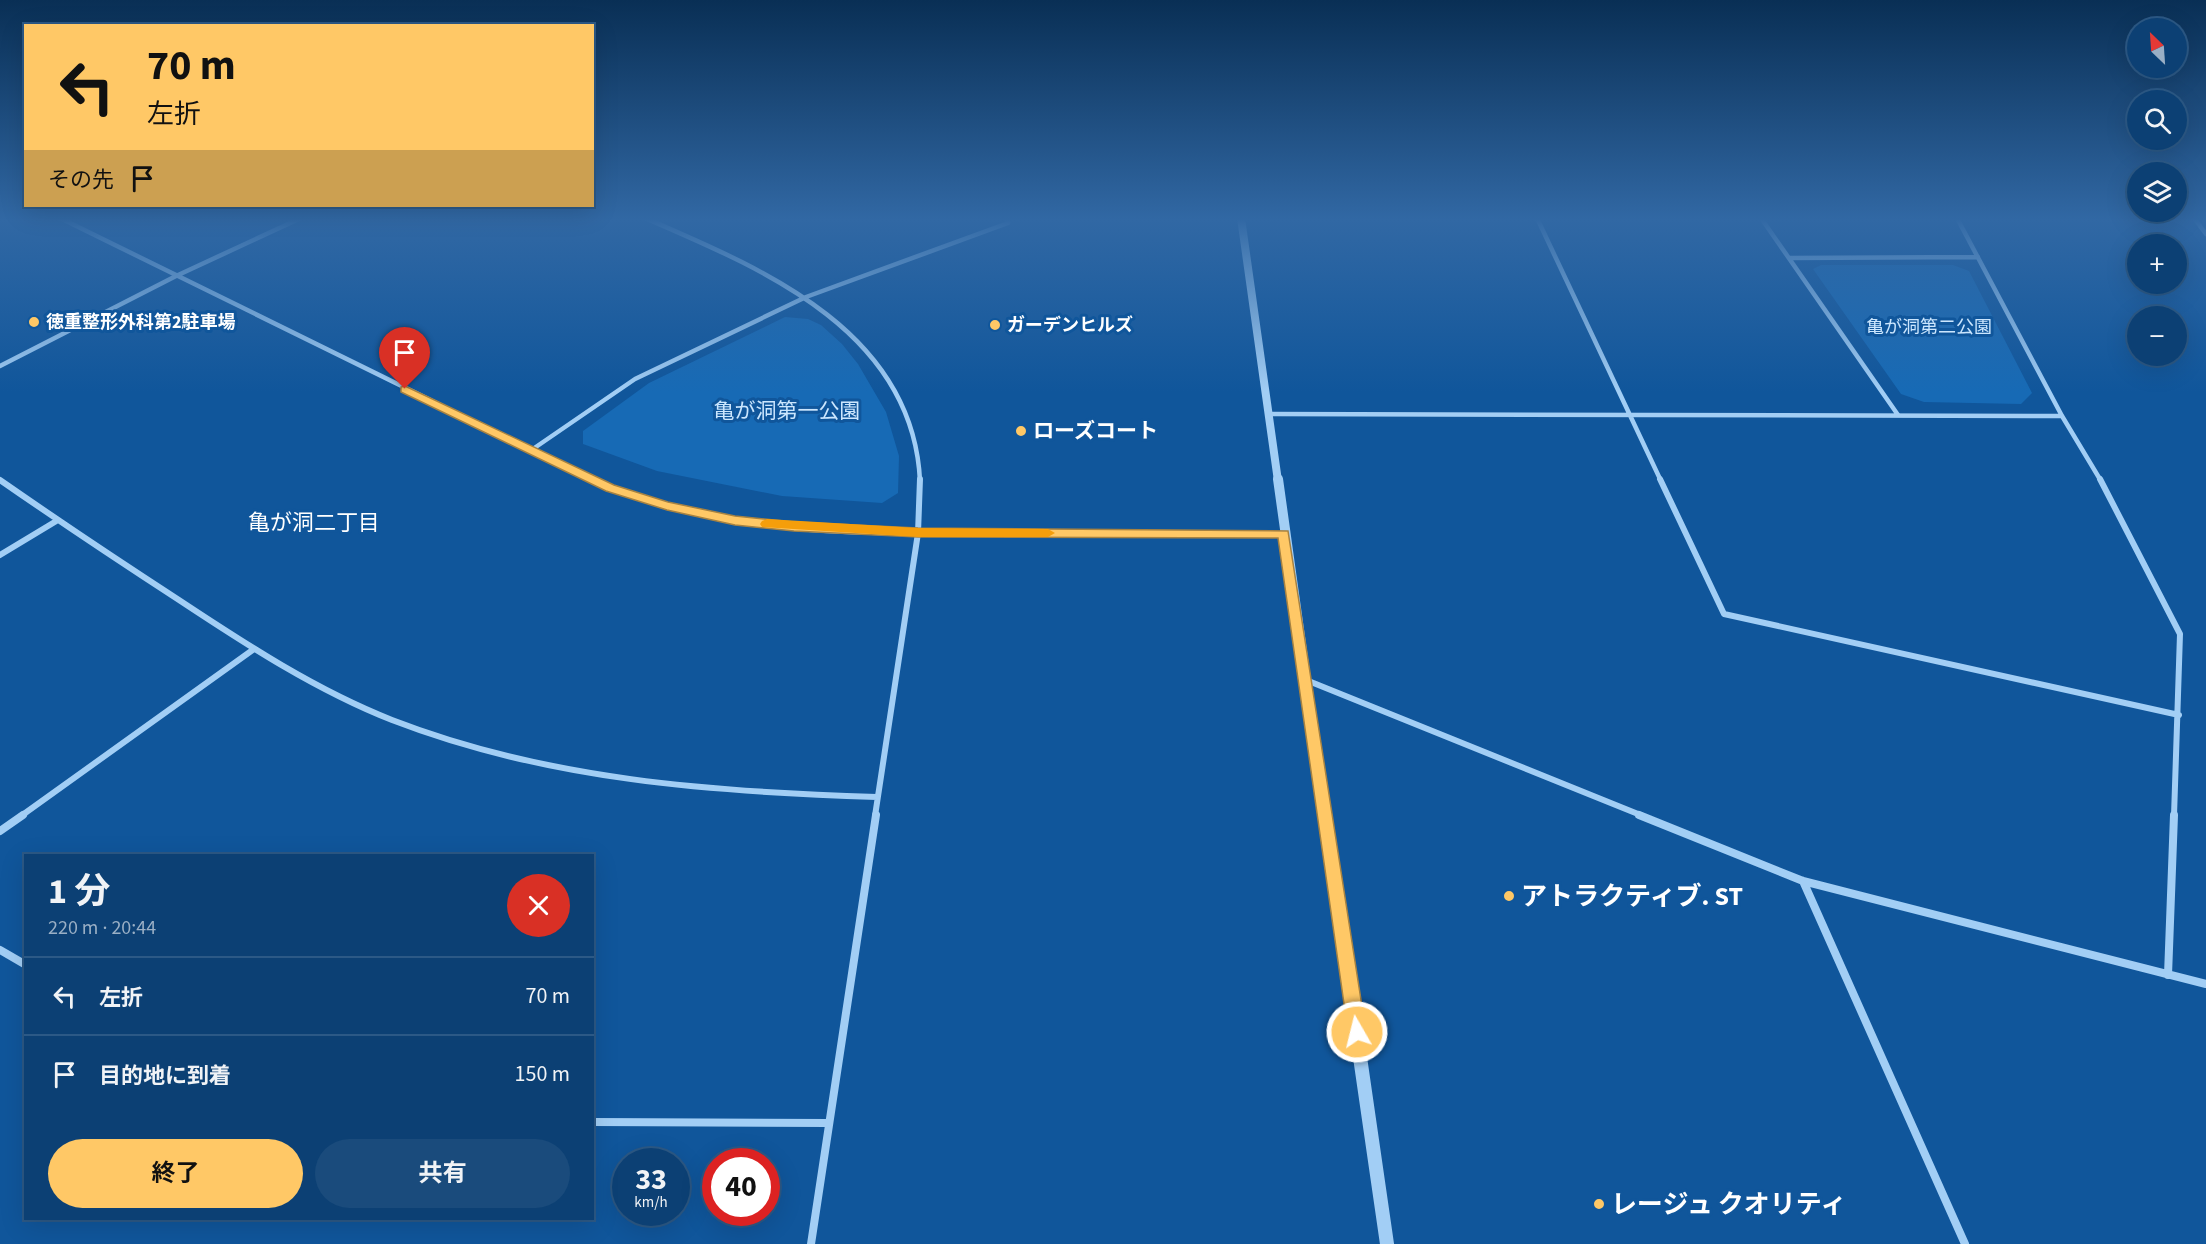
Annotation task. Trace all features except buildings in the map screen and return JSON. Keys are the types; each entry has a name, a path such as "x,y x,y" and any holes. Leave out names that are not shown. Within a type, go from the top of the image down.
{"street":[{"path":"0,366 176,276"},
{"path":"176,276 530,451 610,488 667,506 735,520 794,527 918,533 1284,534"},
{"path":"770,276 806,297 857,338 876,359 903,405 918,453 918,533 811,1244"},
{"path":"530,451 635,379 806,297 863,276"},
{"path":"1249,276 1387,1244"},
{"path":"1564,276 1724,614 2179,715"},
{"path":"1802,276 1898,415"},
{"path":"1988,276 2062,416 2097,474 2180,634 2179,715 2168,975"},
{"path":"1270,414 2062,416"},
{"path":"0,480 254,649 332,693 392,720 463,744 532,762 640,783 766,795 877,797"},
{"path":"0,555 58,520"},
{"path":"0,831 254,649"},
{"path":"1305,680 1803,881 2206,984"},
{"path":"1803,881 1965,1244"},
{"path":"0,950 24,963"},
{"path":"594,1122 828,1123"}],"green space":[{"name":"亀が洞第二公園","path":"1818,276 1972,276 2032,393 2021,404 1924,402 1901,394"},
{"name":"亀が洞第一公園","path":"785,317 808,319 821,325 842,344 858,364 886,412 899,456 898,493 882,503 782,496 657,471 583,444 583,431 649,383"}],"slow traffic":[{"path":"767,524 918,533 1048,533"}],"place":[{"name":"徳重整形外科第2駐車場","path":"34,322"},
{"name":"ガーデンヒルズ","path":"995,325"},
{"name":"ローズコート","path":"1021,431"},
{"name":"アトラクティブ. ST","path":"1509,896"},
{"name":"レージュ クオリティ","path":"1599,1204"}],"district":[{"name":"亀が洞二丁目","path":"314,523"}],"route":[{"path":"405,389 610,488 667,506 735,520 794,527 918,533 1284,534 1357,1032"}]}
